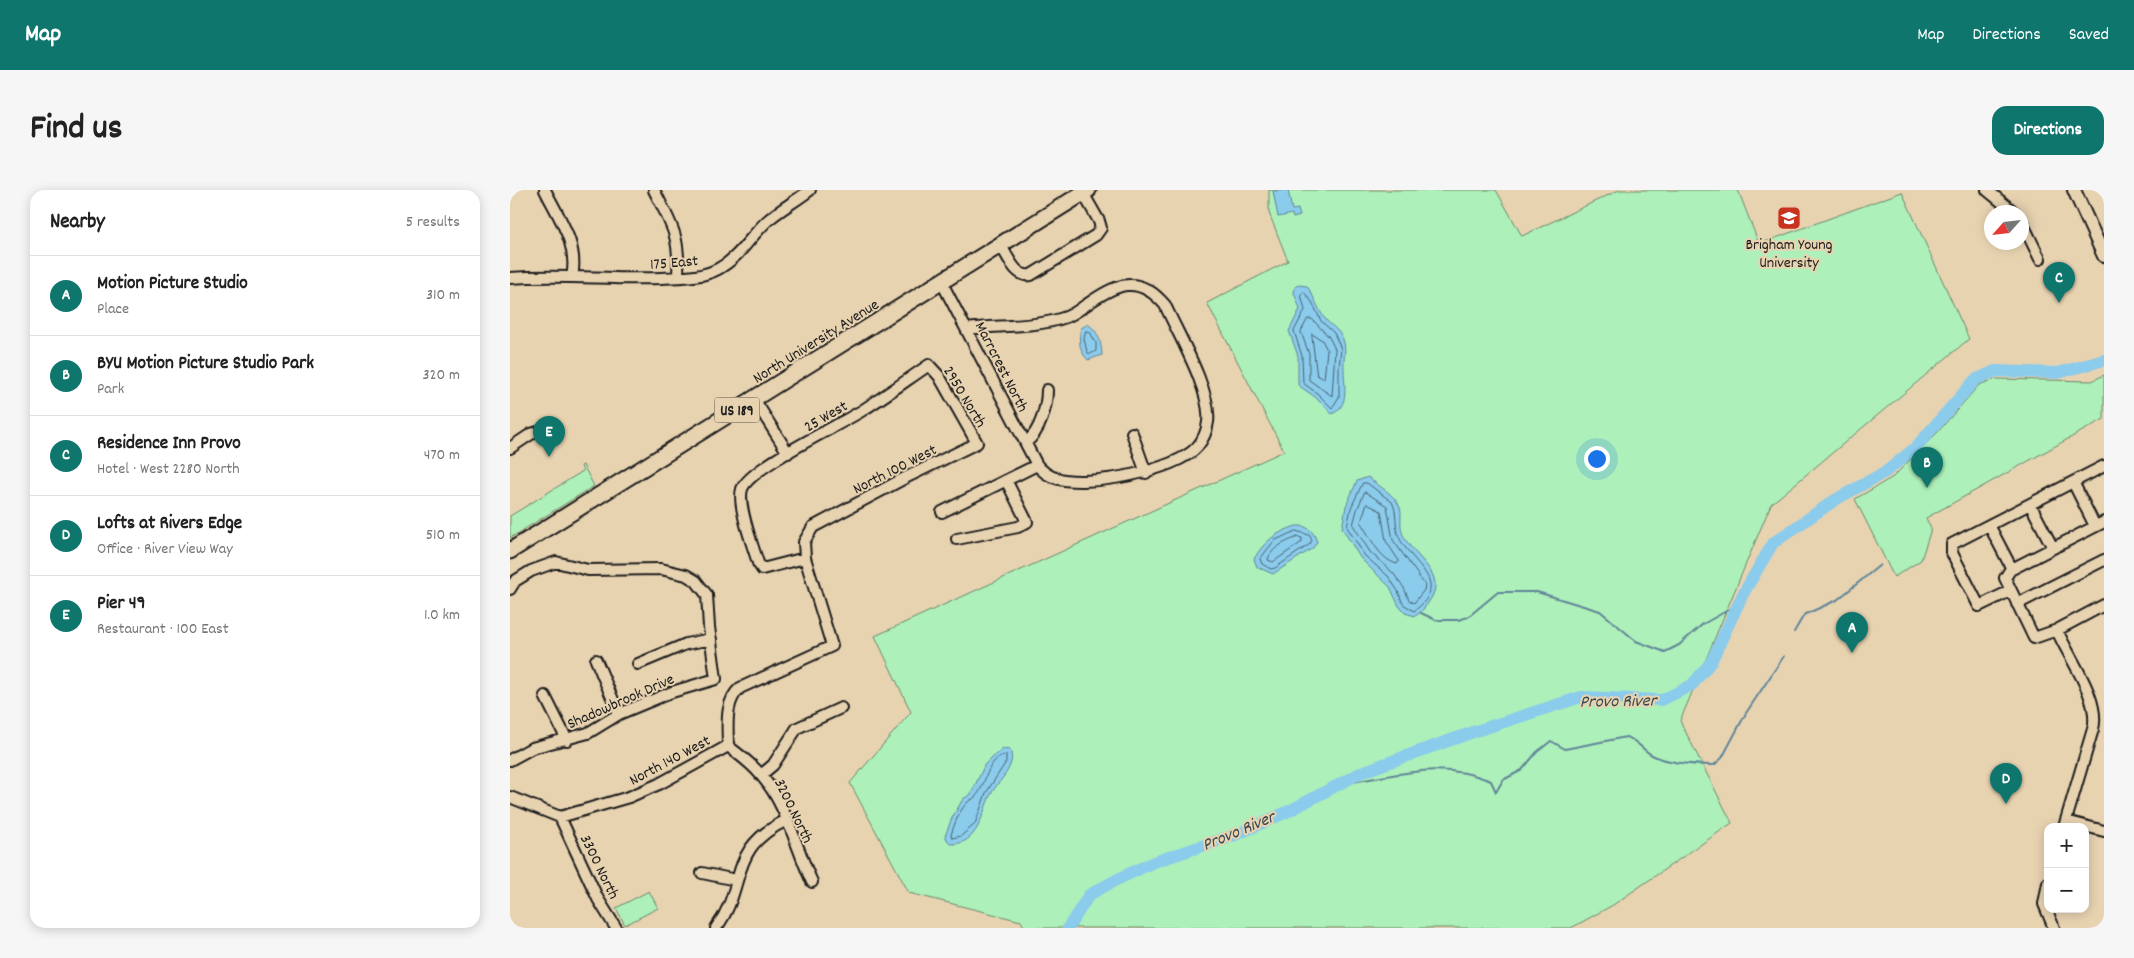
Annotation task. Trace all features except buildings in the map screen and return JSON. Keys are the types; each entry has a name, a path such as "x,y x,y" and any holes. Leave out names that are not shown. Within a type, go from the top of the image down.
{"highway":[{"name":"North University Avenue","path":"510,551 1086,192"}],"main road":[{"path":"2074,190 2104,256"}],"street":[{"path":"545,190 574,252 575,264 572,277"},
{"path":"654,190 676,235 679,251 678,277"},
{"name":"175 East","path":"510,278 689,277 708,272 731,261 768,220 792,205 810,190"},
{"path":"1987,190 2005,205"},
{"path":"1000,244 1018,273 1025,276 1031,275 1096,235 1101,228 1086,192"},
{"path":"2029,236 2040,259"},
{"name":"Marrcrest North","path":"941,281 1037,465"},
{"path":"942,512 1037,465 1053,477 1067,480 1122,478 1146,473 1188,454 1197,447 1208,422 1208,400 1166,305 1155,293 1140,285 1126,284 1104,292 1068,317 1040,322 967,328"},
{"name":"2950 North","path":"929,365 939,376 977,443"},
{"name":"25 West","path":"805,558 762,569 758,563 741,494 744,484 788,453 862,411 929,365"},
{"path":"1026,442 1031,439 1047,405 1047,390"},
{"path":"754,399 788,453"},
{"path":"510,448 531,434 548,429"},
{"path":"1132,433 1146,473"},
{"name":"North 100 West","path":"805,558 804,546 806,536 813,527 905,478 977,443"},
{"path":"2010,591 1979,606 1952,553 1951,546 1953,542 2104,466"},
{"path":"957,539 1018,527 1027,522 1006,480"},
{"path":"2073,482 2099,524 2012,569 2006,578 2010,591 2034,638 2056,630 2104,605"},
{"path":"2030,504 2053,548"},
{"path":"1989,525 2012,569"},
{"path":"728,746 729,704 734,693 832,646 805,558"},
{"path":"2017,604 2104,560"},
{"path":"510,589 516,581 532,571 556,562 588,570 661,569 686,576 703,587 709,604 708,618 711,639 686,644 638,664"},
{"path":"2056,630 2091,699 2095,714 2093,729 2065,823"},
{"name":"Shadowbrook Drive","path":"510,760 532,748 567,740 588,732 619,714 682,688 716,679 711,639"},
{"path":"596,660 619,714"},
{"path":"545,696 567,740"},
{"path":"761,775 774,764 797,728 841,708"},
{"name":"3200 North","path":"728,746 761,775 787,820 812,882"},
{"name":"North 140 West","path":"560,817 629,797 659,784 728,746"},
{"path":"510,797 560,817"},
{"name":"3300 North","path":"560,817 598,899 616,928"},
{"path":"716,928 731,900 741,865 755,842 769,830 787,820"},
{"path":"2089,828 2104,831"},
{"path":"702,873 736,880"},
{"path":"2048,913 2054,928"}],"green space":[{"path":"1269,190 1496,190 1522,236 1619,190 1738,190 1759,244 1902,192 1969,339 1771,504 1680,721 1732,823 1613,905 1571,928 1025,928 1021,921 909,893 850,783 911,712 875,636 1284,451 1207,303 1288,261 1269,213"},
{"path":"2104,375 2104,419 1926,518 1931,529 1921,560 1894,577 1855,499 1893,477 1937,433 1979,385 1995,379 2092,381"},
{"path":"583,465 594,486 510,538 510,516 583,471 581,466"},
{"path":"649,891 658,908 625,925 616,908"}],"water":[{"path":"1288,190 1292,210 1298,209 1300,216 1293,218 1292,214 1278,217 1273,191"},
{"path":"1298,285 1307,286 1323,316 1339,332 1343,339 1345,350 1345,395 1341,406 1332,414 1315,397 1298,385 1298,356 1289,331 1300,309 1294,293 1295,287"},
{"path":"1088,324 1095,330 1099,338 1102,355 1088,360 1081,349 1080,337 1081,328"},
{"path":"1368,477 1397,501 1401,512 1403,535 1433,575 1434,593 1424,609 1415,616 1405,613 1399,606 1390,587 1361,559 1342,528 1346,506 1357,481"},
{"path":"1296,526 1307,528 1312,532 1317,542 1313,548 1273,574 1257,567 1254,559 1267,542 1277,534"},
{"path":"1003,749 1010,750 1011,762 1006,774 991,794 978,827 967,839 960,843 950,844 945,836 952,818 963,799 971,794 985,764"}],"waterway":[{"name":"Provo River","path":"1068,928 1089,895 1116,880 1154,862 1238,834 1291,810 1362,772 1476,731 1581,697 1662,700 1692,685 1711,662 1743,594 1773,543 1835,500 1887,471 1916,447 1975,380 1995,371 2058,373 2104,360"},
{"path":"1794,632 1804,615 1837,600 1880,565"},
{"path":"1421,613 1436,620 1458,620 1468,617 1498,592 1537,592 1600,611 1636,641 1665,652 1679,645 1703,624 1739,604"},
{"path":"1337,784 1433,770 1471,774 1491,781 1496,792 1503,780 1522,770 1537,752 1551,741 1565,749 1626,737 1633,740 1648,753 1659,758 1682,763 1714,765 1722,758 1746,713 1784,656"}],"place":[{"name":"Brigham Young University","path":"1789,218"},
{"name":"Residence Inn Provo","path":"2059,303"},
{"name":"Pier 49","path":"549,457"},
{"name":"BYU Motion Picture Studio Park","path":"1927,488"},
{"name":"Motion Picture Studio","path":"1852,653"},
{"name":"Lofts at Rivers Edge","path":"2006,804"}]}
